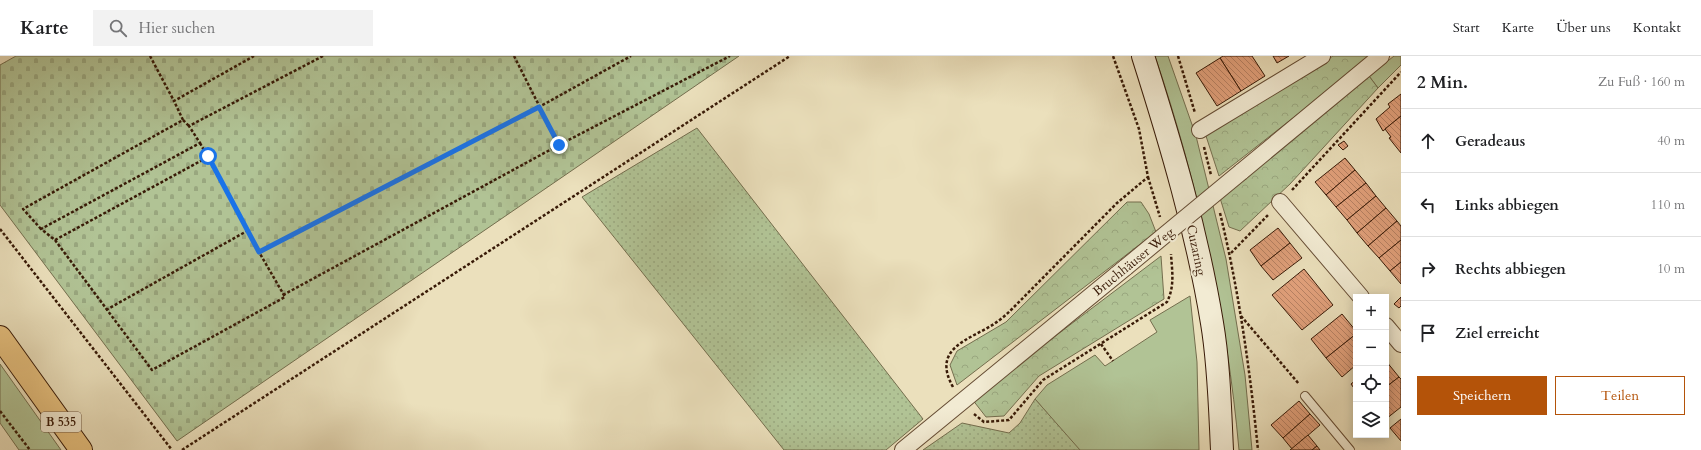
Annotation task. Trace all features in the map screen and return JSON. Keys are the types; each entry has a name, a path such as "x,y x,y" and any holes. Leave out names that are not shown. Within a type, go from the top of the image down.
{"main road":[{"name":"Cuzaring","path":"1143,56 1181,182 1198,249 1212,324 1222,450"},
{"name":"B 535","path":"0,337 81,450"}],"street":[{"path":"1200,130 1322,56"},
{"name":"Bruchhäuser Weg","path":"903,450 1381,56"},
{"path":"1280,202 1358,294"},
{"path":"1389,329 1401,343"}],"lane":[{"path":"1305,396 1350,450"}],"path":[{"path":"150,56 183,120 189,126 208,156 247,231 284,295"},
{"path":"174,101 254,56"},
{"path":"189,126 323,56"},
{"path":"514,56 559,145"},
{"path":"259,252 539,107 630,56"},
{"path":"183,120 23,209 41,229 56,240 106,310 152,370 285,297 284,295 559,145 730,56"},
{"path":"182,450 790,56"},
{"path":"995,323 1011,310 1117,203 1148,177 1139,129 1113,56"},
{"path":"1178,56 1200,130 1211,176"},
{"path":"1230,253 1280,202 1401,72"},
{"path":"41,229 200,143"},
{"path":"56,240 208,156"},
{"path":"1219,207 1230,253 1251,383 1258,450"},
{"path":"0,229 172,450"},
{"path":"106,310 247,231"},
{"path":"1240,316 1303,389 1305,396"},
{"path":"1100,344 1114,361"},
{"path":"0,411 30,450"}],"green space":[{"path":"16,56 739,56 177,441 0,205 0,65"},
{"path":"1155,56 1168,56 1196,136 1226,259 1245,375 1252,450 1239,450 1227,350 1209,250 1185,152"},
{"path":"1333,56 1372,56 1219,176 1206,136 1211,129"},
{"path":"1394,56 1401,56 1401,65 1378,88 1369,76"},
{"path":"1369,76 1378,88 1290,184 1240,231 1229,227 1220,198"},
{"path":"697,128 923,419 886,450 784,450 582,197"},
{"path":"1127,202 1141,202 1149,214 1156,232 957,385 950,365 957,351 1006,322"},
{"path":"1161,256 1164,299 1039,376 1004,416 986,417 972,399"},
{"path":"1190,296 1197,362 1199,450 1079,450 1035,399 1047,385 1095,355 1105,366 1157,332 1150,320"},
{"path":"0,364 61,450 19,450 0,423"},
{"path":"1035,399 1080,450 923,450 962,423 1009,433 1020,423"}],"building":[{"path":"1223,56 1252,56 1265,76 1241,91 1220,58"},
{"path":"1273,56 1289,56 1277,63"},
{"path":"1220,58 1241,91 1217,106 1196,73"},
{"path":"1401,94 1401,116 1383,131 1376,119 1390,107 1388,104"},
{"path":"1401,116 1401,153 1389,138 1391,137 1385,129"},
{"path":"1344,141 1348,146 1343,150 1338,145"},
{"path":"1345,158 1355,170 1326,195 1315,182"},
{"path":"1355,170 1366,183 1336,207 1326,195"},
{"path":"1366,183 1376,196 1347,220 1336,207"},
{"path":"1376,196 1386,208 1357,233 1347,220"},
{"path":"1386,208 1397,221 1368,246 1357,233"},
{"path":"1397,221 1401,226 1401,240 1379,258 1368,246"},
{"path":"1278,228 1290,243 1261,266 1250,250"},
{"path":"1401,240 1401,262 1390,271 1379,258"},
{"path":"1290,243 1302,258 1273,280 1261,266"},
{"path":"1401,262 1401,284 1390,271"},
{"path":"1304,269 1333,305 1302,330 1272,295"},
{"path":"1401,297 1401,306 1399,308 1394,304"},
{"path":"1342,314 1353,327 1353,336 1326,358 1311,339"},
{"path":"1353,336 1353,368 1342,377 1326,358"},
{"path":"1389,365 1399,377 1389,385"},
{"path":"1399,377 1401,379 1401,407 1389,417 1389,402 1389,385"},
{"path":"1299,401 1310,414 1283,438 1271,425"},
{"path":"1310,414 1320,425 1292,449 1283,438"},
{"path":"1401,419 1401,441 1390,428"},
{"path":"1308,435 1317,446 1312,450 1290,450"},
{"path":"1317,446 1320,450 1312,450"}],"route":[{"path":"208,156 259,252 539,107 559,145"}]}
